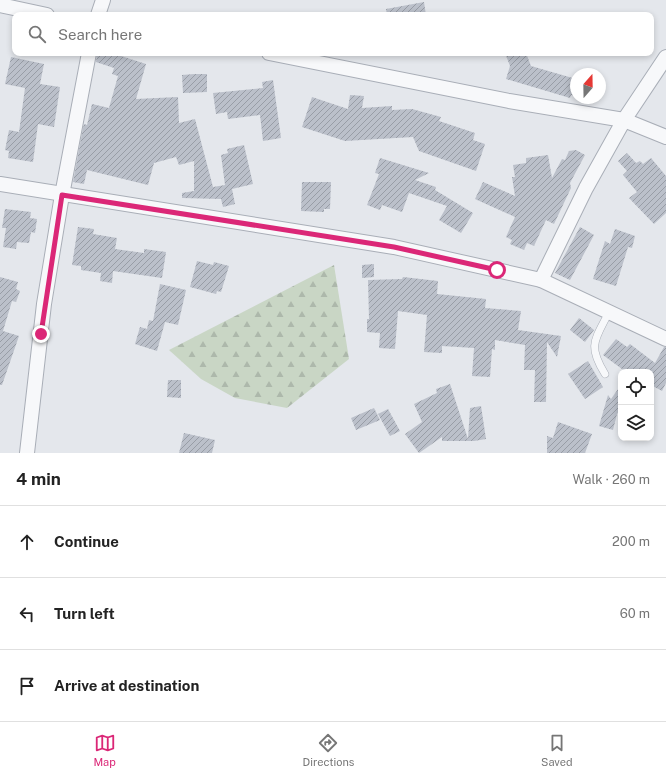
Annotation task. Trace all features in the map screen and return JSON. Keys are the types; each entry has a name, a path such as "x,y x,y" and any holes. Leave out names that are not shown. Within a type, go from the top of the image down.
{"street":[{"path":"99,12 103,0"},
{"path":"0,5 33,12"},
{"path":"27,453 44,304 62,195 88,56"},
{"path":"284,56 509,101 624,120 666,137"},
{"path":"541,280 586,188 624,120 666,57"},
{"path":"0,184 394,247 541,280 666,339"}],"lane":[{"path":"605,374 595,359 593,345 609,312"}],"green space":[{"path":"334,265 349,359 287,408 235,398 201,379 169,350"}],"building":[{"path":"424,2 426,12 386,12 386,9"},
{"path":"97,56 121,56 146,64 136,99 178,97 179,123 195,119 213,187 225,185 221,155 228,153 227,149 244,145 253,184 232,189 235,204 223,207 221,199 182,198 182,193 194,191 194,161 179,165 176,157 154,163 148,185 87,170 84,184 73,182 83,128 84,124 87,125 92,104 109,108 118,76 112,74 114,68 96,62"},
{"path":"506,56 527,56 531,66 570,77 570,98 506,79 510,66"},
{"path":"11,57 44,64 40,84 60,87 54,127 38,124 33,162 8,158 9,151 5,150 9,130 19,132 25,88 5,84"},
{"path":"207,74 207,92 183,93 182,75"},
{"path":"273,80 281,138 263,141 260,115 228,119 227,112 216,114 213,93 263,88 262,82"},
{"path":"350,95 364,96 362,108 392,106 392,110 412,109 441,117 439,121 475,133 473,140 485,144 476,171 419,151 413,137 345,141 302,127 312,97 348,109"},
{"path":"576,150 585,155 570,183 571,188 554,224 546,220 534,246 527,243 524,250 510,244 512,240 506,237 515,217 475,199 483,182 515,196 512,177 515,177 513,165 526,163 526,158 548,155 552,178 562,159 565,160 569,151"},
{"path":"627,153 636,163 640,161 643,164 651,158 666,176 666,213 654,224 629,198 637,192 623,175 627,171 618,161"},
{"path":"380,158 429,173 415,180 436,187 435,190 473,213 461,233 439,220 447,206 409,193 402,212 382,205 380,210 367,205 379,174 375,173"},
{"path":"302,182 331,182 330,209 324,209 324,212 301,211"},
{"path":"5,209 31,212 30,218 37,219 35,233 31,232 29,243 17,242 16,249 3,247 6,228 2,228"},
{"path":"78,227 94,229 93,234 117,238 115,249 144,253 144,249 166,252 162,278 113,271 112,283 100,281 101,273 81,270 81,266 72,265"},
{"path":"580,227 594,235 570,280 555,273"},
{"path":"615,229 635,236 632,248 628,247 616,286 593,279 605,241 610,244"},
{"path":"197,261 213,265 214,262 229,266 221,292 217,291 216,294 190,287"},
{"path":"374,264 374,277 362,278 362,265"},
{"path":"0,277 18,282 16,289 20,291 16,302 12,301 3,331 19,336 2,385 0,385"},
{"path":"403,277 438,281 437,294 486,299 485,308 521,311 518,330 561,336 557,357 547,342 546,402 534,402 535,370 524,370 525,345 495,340 495,350 492,349 490,377 472,376 474,348 442,346 442,353 424,352 427,315 398,311 395,349 379,348 380,333 367,332 367,319 369,319 368,280 402,279"},
{"path":"160,284 186,290 178,325 165,322 157,351 135,344 140,327 147,329 149,320 153,321"},
{"path":"579,318 594,330 585,342 570,330"},
{"path":"616,339 627,347 630,344 655,363 664,347 666,347 666,383 662,391 654,387 654,369 622,369 603,355"},
{"path":"588,361 603,387 585,399 568,374"},
{"path":"168,380 181,380 181,398 167,397"},
{"path":"450,384 468,439 470,408 481,406 486,439 474,441 442,441 442,437 419,453 405,434 422,422 414,404 437,393 436,389"},
{"path":"618,389 618,412 613,430 599,426 608,395 611,399"},
{"path":"374,408 380,420 356,430 351,418"},
{"path":"388,409 400,431 390,436 378,414"},
{"path":"558,422 592,434 585,453 547,453 547,436 553,438"},
{"path":"184,433 215,440 212,453 179,453"}],"route":[{"path":"41,334 44,304 62,195 394,247 497,270"}]}
